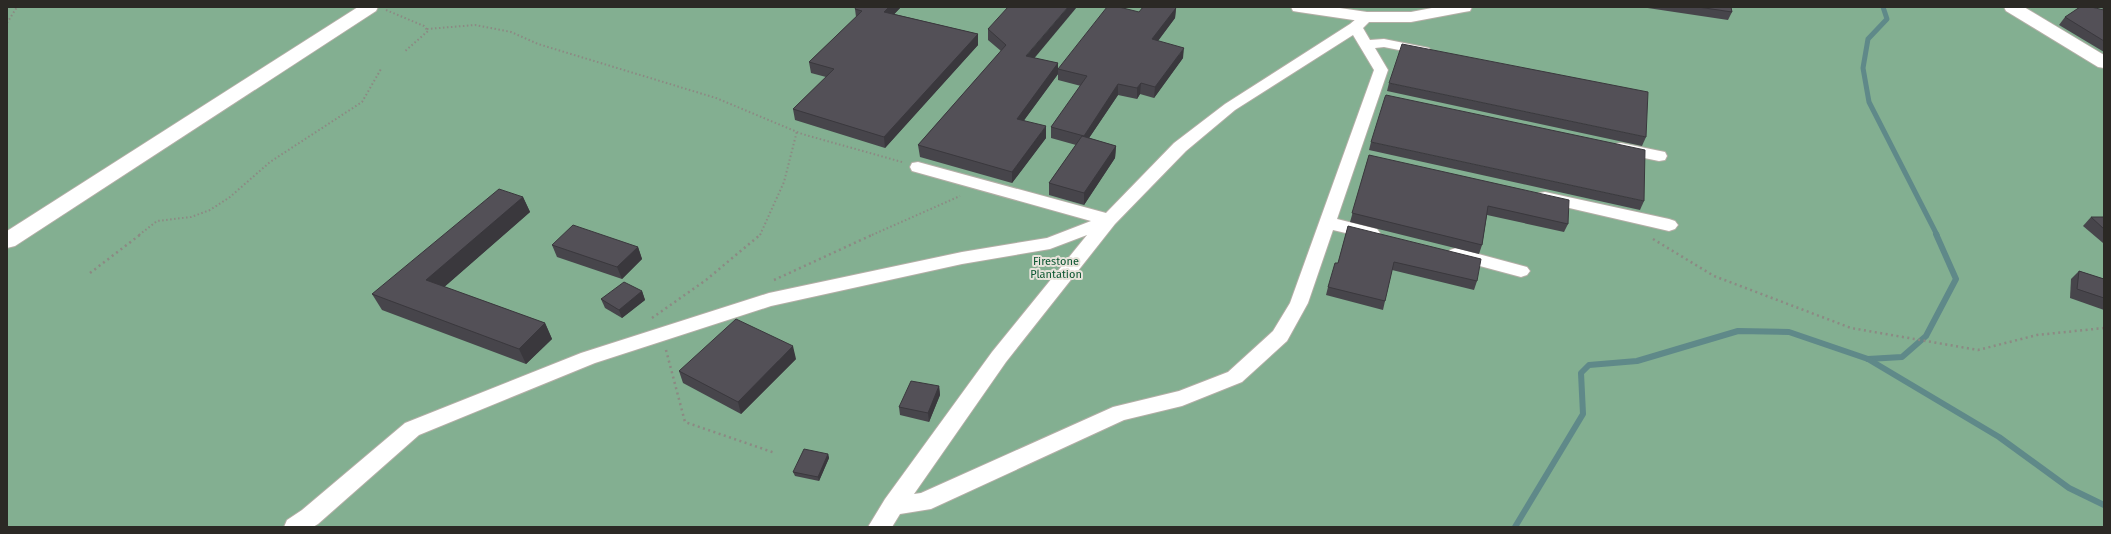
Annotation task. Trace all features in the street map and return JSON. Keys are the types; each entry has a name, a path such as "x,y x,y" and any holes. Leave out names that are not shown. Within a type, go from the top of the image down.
{"street":[{"path":"7,241 370,7"},
{"path":"1299,7 1361,22 1411,17 1464,7"},
{"path":"2012,7 2104,63"},
{"path":"893,506 923,502 1120,413 1182,398 1235,377 1280,336 1299,303 1327,222 1359,155 1380,95 1381,70 1366,45 1361,22"},
{"path":"879,527 999,357 1109,220 1180,147 1230,107 1361,22"},
{"path":"1366,45 1384,43 1437,54"},
{"path":"1605,144 1659,156"},
{"path":"918,167 1109,220"},
{"path":"1530,194 1669,225"},
{"path":"295,527 310,517 412,429 588,358 769,300 962,258 1050,244 1109,220"},
{"path":"1327,222 1387,237"},
{"path":"1439,250 1522,271"}],"path":[{"path":"7,23 17,7"},
{"path":"380,7 424,26 427,29 475,25 511,32 538,44 716,98 797,131 918,167"},
{"path":"404,52 428,31 427,29"},
{"path":"90,273 157,221 191,216 210,210 230,197 270,162 362,102 381,69"},
{"path":"647,322 706,280 760,235 784,182 797,131"},
{"path":"1650,238 1714,276 1851,328 1935,344 1978,350 2037,335 2104,328"}],"green space":[{"name":"Firestone Plantation","path":"7,7 2104,7 2104,527 7,527"}],"building":[{"path":"856,7 889,7 884,12 978,34 884,137 793,109 834,69 809,62 862,11 855,9"},
{"path":"1008,7 1068,7 1026,56 1058,63 1017,119 1046,126 1012,172 918,145 1006,45 988,29"},
{"path":"1107,7 1119,7 1139,12 1143,7 1176,8 1152,39 1184,48 1155,87 1141,83 1137,88 1118,84 1084,136 1051,127 1087,76 1058,69"},
{"path":"1698,7 1731,7 1732,12"},
{"path":"2080,7 2091,7 2104,10 2104,41 2065,17"},
{"path":"1402,44 1648,92 1646,137 1389,83"},
{"path":"1386,95 1645,150 1644,201 1371,142"},
{"path":"1082,136 1116,146 1084,193 1049,183"},
{"path":"1369,155 1569,200 1568,224 1488,206 1482,245 1352,213"},
{"path":"499,189 523,197 426,280 545,323 519,349 372,294"},
{"path":"2091,217 2104,217 2104,229"},
{"path":"573,225 638,247 617,267 552,245"},
{"path":"1348,226 1481,259 1477,281 1394,262 1385,301 1328,287 1335,263 1338,263"},
{"path":"2079,271 2104,279 2104,298 2077,289"},
{"path":"624,282 642,291 619,310 601,299"},
{"path":"736,319 793,346 738,402 679,371"},
{"path":"911,381 939,386 928,413 899,407"},
{"path":"804,449 828,454 818,477 793,472"}],"waterway":[{"path":"1883,7 1887,19 1868,39 1863,68 1869,102 1937,235"},
{"path":"1868,359 1902,357 1926,336 1956,279 1936,234"},
{"path":"1515,527 1583,414 1581,373 1589,365 1637,361 1738,331 1789,332 1868,359"},
{"path":"1868,359 1999,437 2069,488 2104,505"}]}
